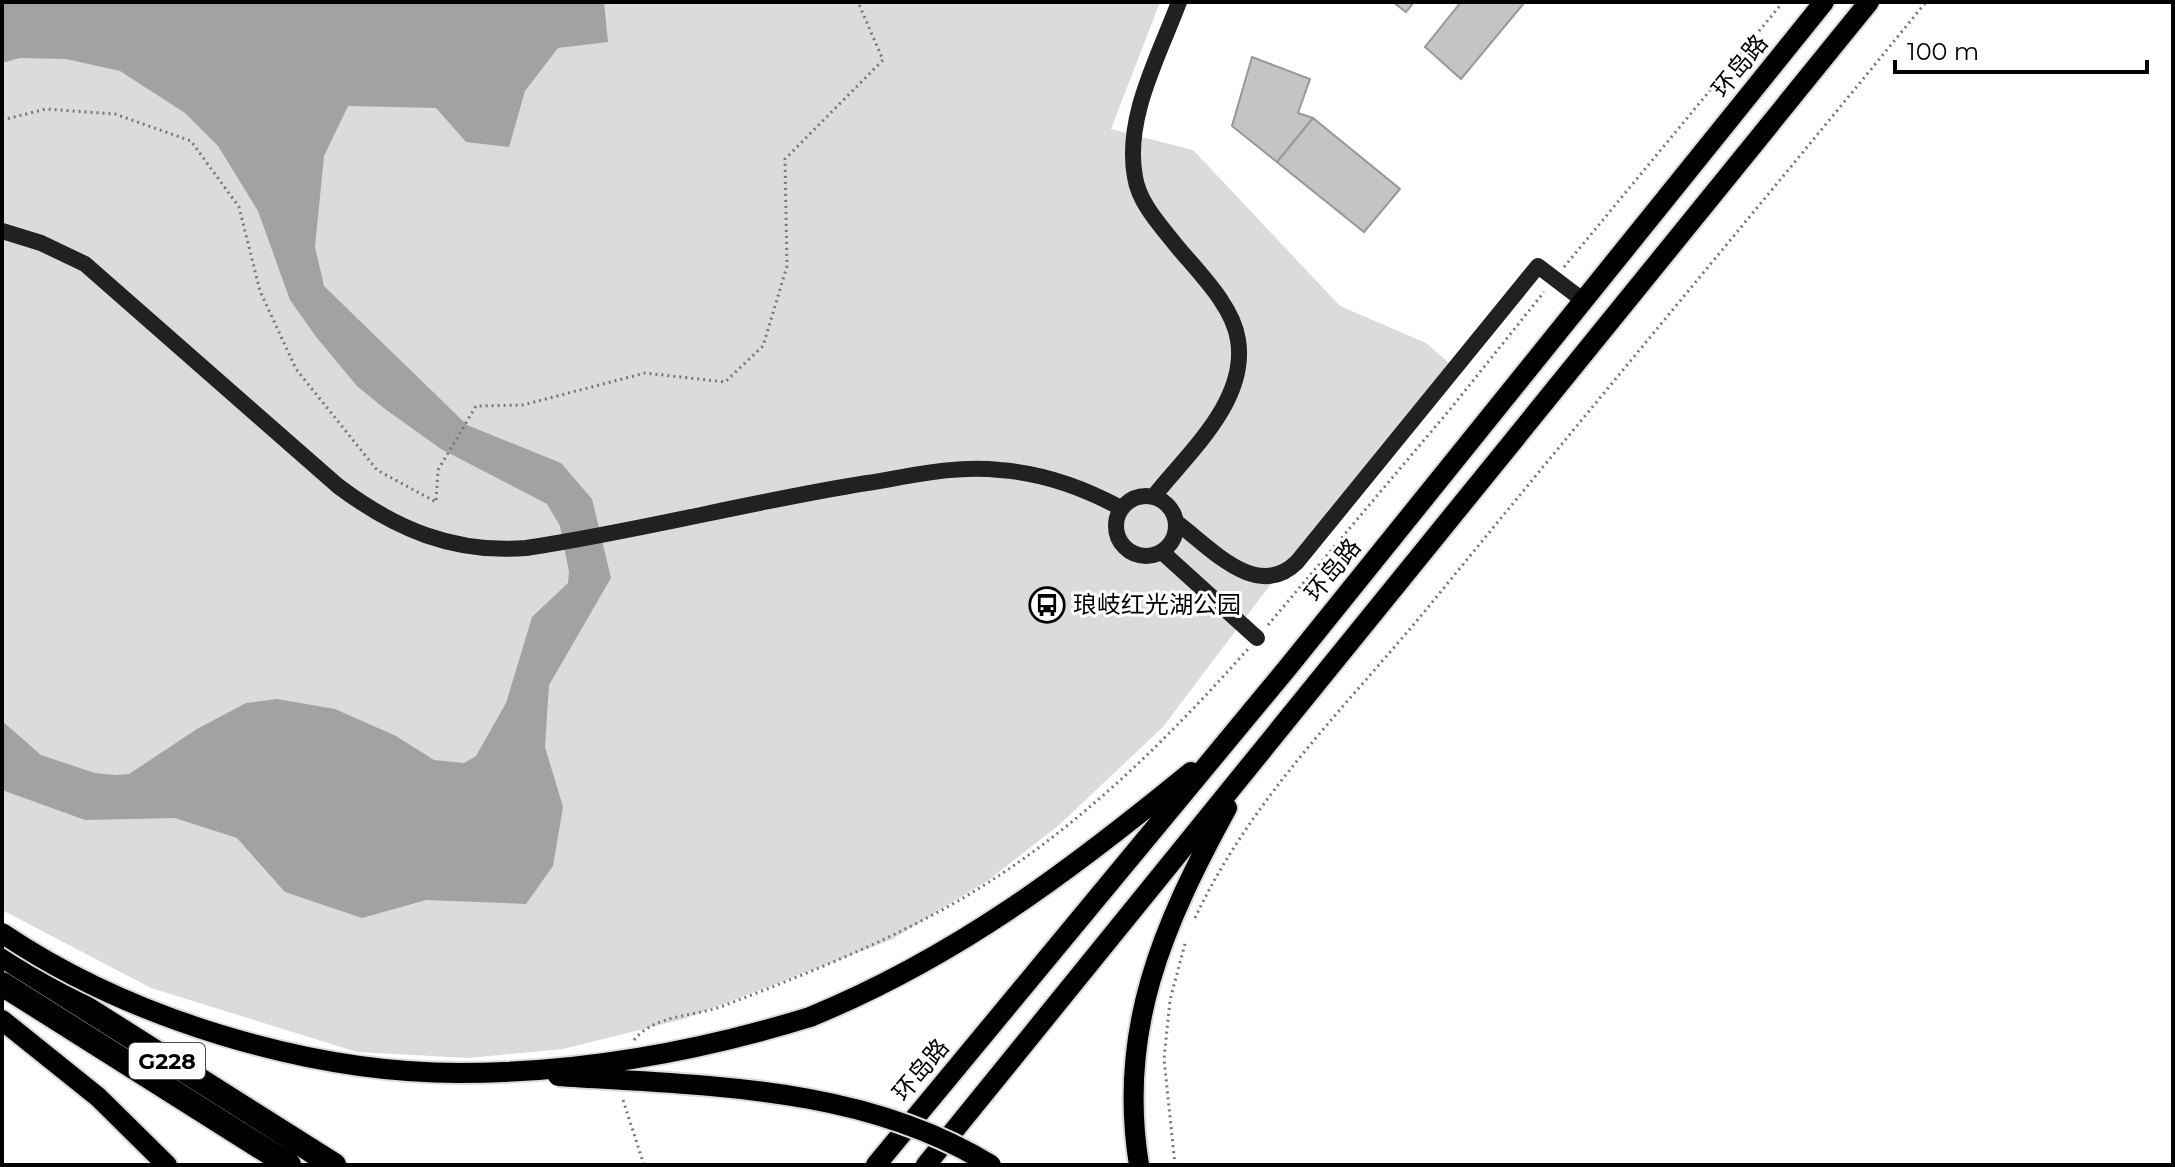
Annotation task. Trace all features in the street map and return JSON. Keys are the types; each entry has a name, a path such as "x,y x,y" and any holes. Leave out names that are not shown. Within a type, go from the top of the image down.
{"highway":[{"name":"G228","path":"2,955 334,1165"},
{"name":"G228","path":"2,984 289,1165"}],"main road":[{"name":"环岛路","path":"876,1165 1225,744 1824,2"},
{"path":"926,1165 1869,2"},
{"path":"502,1072 680,1051 810,1017 872,991 986,927 1088,856 1225,744"},
{"path":"1139,1165 1131,1117 1132,1074 1152,973 1170,920 1252,763"},
{"path":"2,933 115,995 186,1023 290,1052 370,1065 456,1073 502,1072 679,1083 826,1103 877,1113 951,1140 991,1165"},
{"path":"2,1020 98,1097 167,1165"}],"street":[{"path":"1154,496 1223,408 1237,378 1239,339 1221,302 1150,212 1135,178 1137,116 1179,2"},
{"path":"2,231 64,253 95,272 338,486 379,516 413,532 462,546 507,550 557,544 831,489 963,469 999,469 1041,477 1121,508"},
{"path":"1176,522 1249,575 1270,578 1291,568 1538,266 1584,301"},
{"path":"1154,496 1169,506 1176,522 1174,539 1162,552 1136,555 1121,544 1115,526 1121,508 1135,497 1154,496"},
{"path":"1162,552 1257,638"}],"path":[{"path":"2,120 46,109 115,114 191,141 239,207 260,291 296,369 377,470 436,502 438,470 476,406 523,405 645,373 725,382 763,346 787,266 785,159 883,60 858,2"},
{"path":"627,1049 639,1034 659,1022 719,1008 940,911 1098,803 1186,718 1257,638 1452,407 1783,2"},
{"path":"1193,921 1213,879 1283,777 1427,609 1926,2"},
{"path":"1175,1165 1164,1059 1170,1000 1187,935"},
{"path":"621,1094 644,1165"}],"shaded area":[{"path":"2,2 1160,2 1111,129 1193,150 1340,306 1426,343 1449,363 1261,597 1163,727 1059,825 990,879 893,939 684,1019 563,1049 469,1058 357,1052 151,988 2,910"},
{"path":"2,2 604,2 608,42 558,48 525,91 509,147 466,142 436,108 348,106 324,156 315,247 324,286 467,425 561,463 592,499 611,578 549,685 545,747 563,807 553,866 526,904 426,900 362,918 285,892 237,838 175,818 85,820 2,790 2,721 41,755 95,773 129,774 197,729 246,703 277,699 335,709 396,736 434,760 464,763 476,756 506,703 532,617 568,583 569,572 560,526 547,504 441,449 385,409 357,386 317,338 290,300 258,211 218,146 185,113 120,71 66,59 20,58 2,63"}],"building":[{"path":"1393,2 1414,2 1406,12"},
{"path":"1461,2 1525,2 1461,79 1425,47"},
{"path":"1252,57 1310,79 1298,113 1313,118 1277,162 1232,126"},
{"path":"1313,118 1400,189 1364,232 1277,162"}],"place":[{"name":"琅岐红光湖公园","path":"1047,605"}]}
